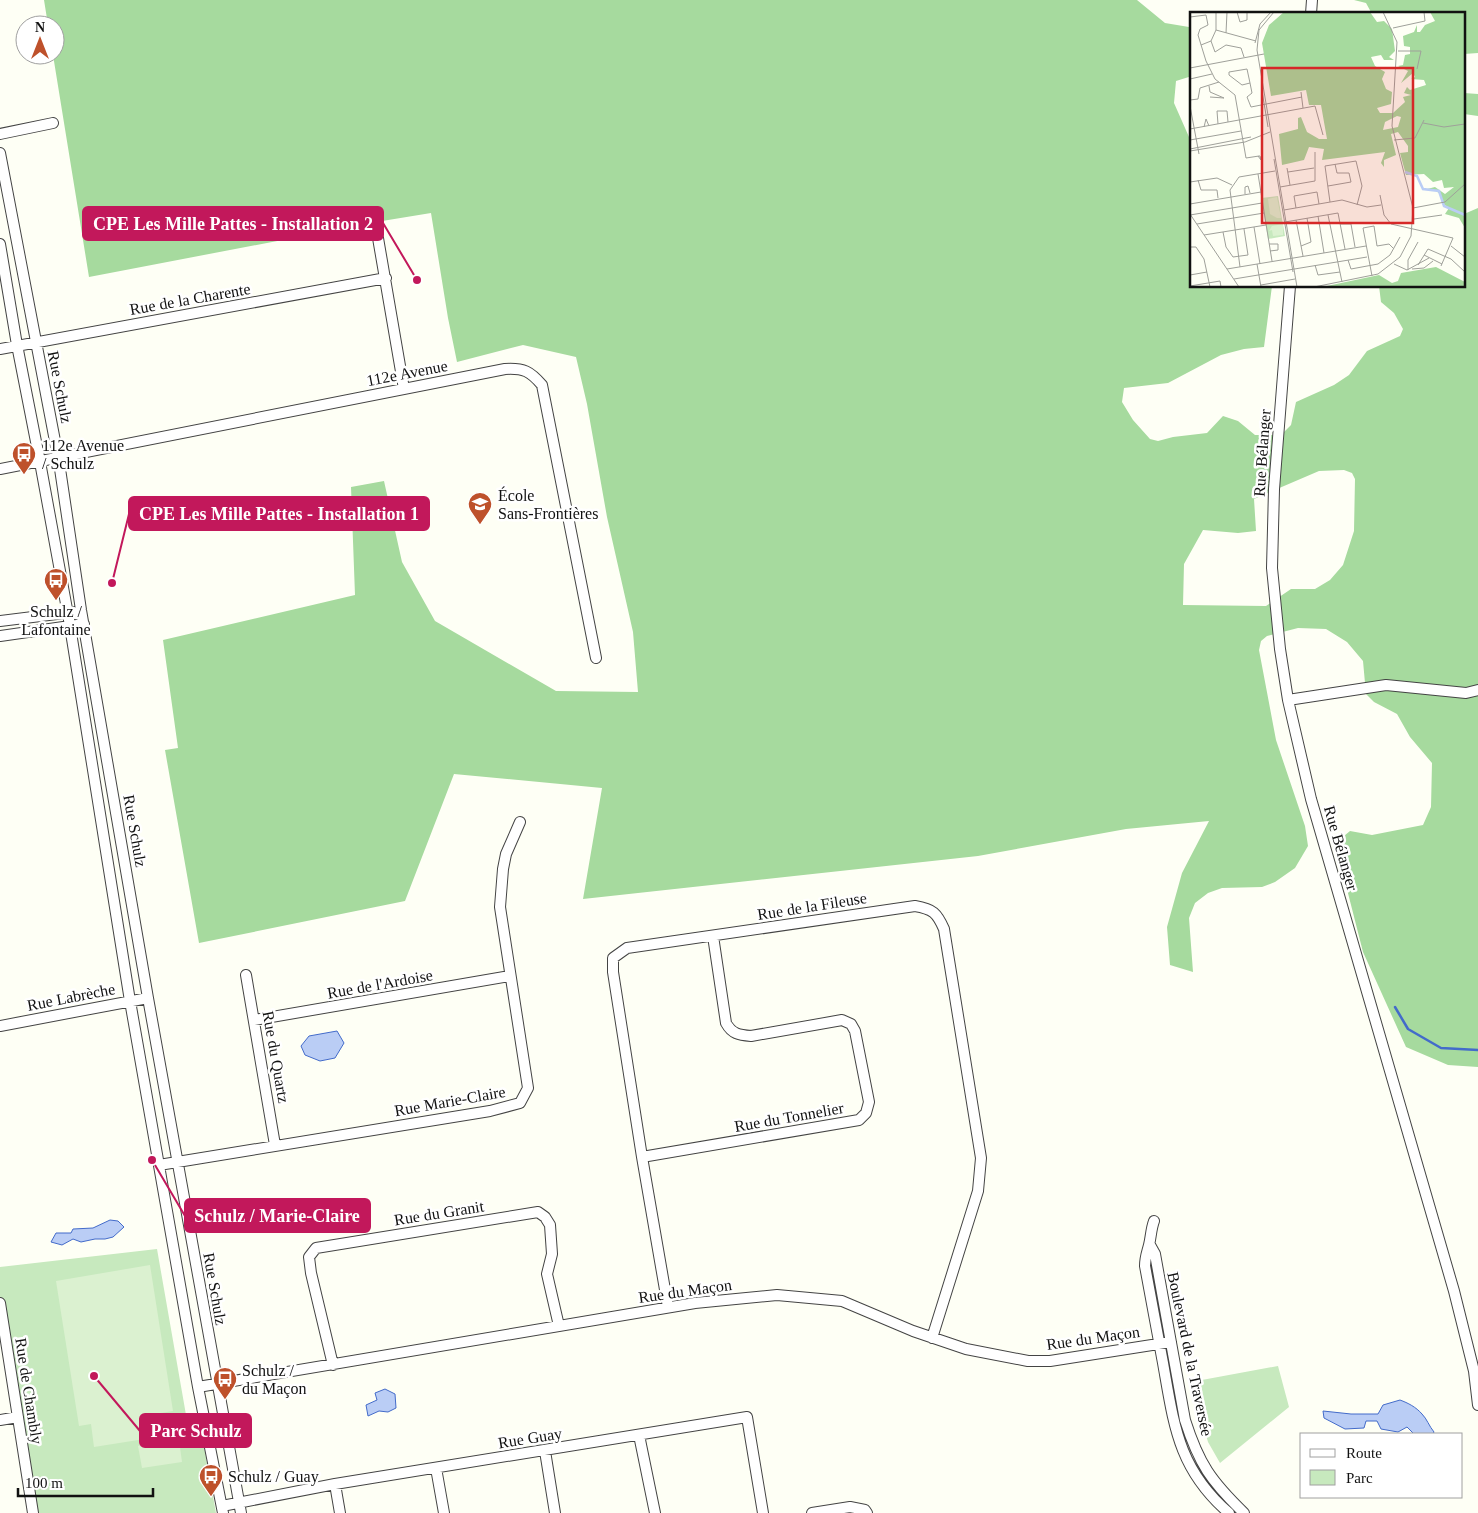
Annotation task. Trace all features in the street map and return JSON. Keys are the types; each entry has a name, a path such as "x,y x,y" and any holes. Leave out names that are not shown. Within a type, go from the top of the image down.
{"street":[{"path":"0,134 53,123"},
{"name":"Rue Schulz","path":"0,153 58,458 81,610 148,998 240,1508"},
{"path":"378,238 404,389"},
{"name":"Rue Schulz","path":"0,244 70,626 130,1001 198,1387 222,1509"},
{"name":"Rue de la Charente","path":"0,349 386,278"},
{"name":"Rue Bélanger","path":"1290,288 1274,489 1272,568 1280,649 1288,700 1311,799 1476,1370 1478,1405"},
{"name":"112e Avenue","path":"0,469 505,369 519,368 532,374 542,385 596,658"},
{"path":"53,534 70,532"},
{"path":"0,621 81,610"},
{"path":"0,636 84,624"},
{"path":"1288,700 1386,685 1466,692 1478,690"},
{"name":"Rue Marie-Claire","path":"159,1165 490,1111 520,1103 528,1088 500,906 506,854 520,822"},
{"name":"Rue de la Fileuse","path":"668,1307 642,1157 613,972 613,958 627,948 916,906 928,908 938,916 944,929 981,1158 978,1191 932,1338"},
{"name":"Rue du Tonnelier","path":"642,1157 859,1120 866,1113 869,1102 852,1024 842,1020 752,1036 739,1036 730,1030 726,1023 713,936"},
{"name":"Rue du Quartz","path":"246,975 276,1145"},
{"name":"Rue de l'Ardoise","path":"254,1020 510,976"},
{"name":"Rue Labrèche","path":"0,1026 148,998"},
{"name":"Rue du Granit","path":"333,1365 311,1273 309,1257 316,1248 538,1212 545,1216 550,1225 552,1254 548,1274 559,1326"},
{"name":"Boulevard de la Traversée","path":"1154,1221 1150,1245 1145,1256 1145,1266 1176,1436 1196,1477 1214,1500 1228,1513"},
{"name":"Boulevard de la Traversée","path":"1150,1245 1155,1254 1185,1420 1192,1442 1203,1467 1220,1490 1244,1513"},
{"path":"181,1289 199,1286"},
{"name":"Rue du Maçon","path":"198,1387 668,1307 777,1295 842,1301 913,1331 966,1349 1028,1361 1050,1361 1171,1342"},
{"name":"Rue de Chambly","path":"0,1303 1,1320 33,1513"},
{"path":"0,1420 18,1417"},
{"name":"Rue Guay","path":"222,1509 240,1508 335,1484 747,1417 763,1513"},
{"path":"639,1435 655,1513"},
{"path":"545,1451 556,1513"},
{"path":"436,1468 444,1513"},
{"path":"335,1484 340,1513"},
{"path":"812,1513 850,1507 865,1510 867,1513"}],"green space":[{"path":"44,0 1137,0 1165,23 1189,27 1190,77 1176,81 1174,103 1190,138 1190,288 1272,288 1264,347 1244,349 1221,355 1168,383 1124,388 1122,402 1133,420 1150,439 1158,441 1173,437 1207,433 1223,416 1238,421 1255,435 1281,435 1291,425 1296,402 1334,385 1349,375 1367,351 1400,336 1403,329 1394,313 1381,302 1379,288 1466,288 1466,213 1478,208 1478,1067 1448,1065 1406,1047 1363,952 1338,854 1338,841 1350,831 1372,835 1423,825 1431,807 1432,763 1410,737 1397,714 1374,702 1366,694 1363,661 1347,642 1326,629 1298,628 1267,636 1261,641 1259,650 1276,740 1305,826 1308,846 1295,868 1275,882 1262,887 1222,888 1208,893 1195,903 1189,918 1193,972 1170,965 1167,927 1182,873 1209,821 1126,829 978,856 583,899 602,788 454,774 405,901 199,943 165,750 178,748 163,640 355,595 351,487 384,481 402,562 435,621 556,691 638,692 633,632 607,517 587,404 576,357 523,345 457,362 431,213 89,277 55,65 65,65 65,15 46,15","holes":["1344,470 1352,473 1355,479 1354,531 1343,565 1330,580 1315,589 1291,589 1266,606 1183,605 1184,564 1203,530 1238,533 1256,531 1254,499 1319,471"]},
{"path":"1354,0 1478,0 1478,53 1466,54 1466,12 1371,12 1366,3"},
{"path":"1466,93 1478,94 1478,116 1466,114"},
{"path":"157,1249 189,1432 201,1430 216,1513 30,1513 0,1322 0,1267"},
{"path":"150,1265 173,1411 154,1414 157,1437 94,1447 91,1424 79,1426 56,1281"},
{"path":"1278,1366 1289,1407 1220,1463 1208,1442 1191,1382"},
{"path":"179,1440 182,1462 142,1468 138,1446"}],"water":[{"path":"337,1031 344,1043 335,1058 320,1061 305,1055 301,1046 309,1036"},
{"path":"110,1220 118,1221 124,1227 113,1237 81,1242 73,1239 62,1245 51,1242 56,1233 71,1233 73,1229 93,1228"},
{"path":"385,1389 395,1394 396,1408 388,1412 379,1411 368,1416 366,1405 377,1400 375,1393"},
{"path":"1400,1400 1412,1406 1425,1418 1434,1433 1413,1433 1407,1427 1398,1432 1381,1429 1377,1421 1366,1421 1364,1428 1345,1429 1324,1418 1323,1411 1378,1414 1383,1405"}],"waterway":[{"path":"1395,1007 1408,1029 1441,1048 1478,1050"}],"place":[{"name":"CPE Les Mille Pattes - Installation 2","path":"417,280"},
{"name":"112e Avenue / Schulz","path":"24,475"},
{"name":"École Sans-Frontières","path":"480,525"},
{"name":"CPE Les Mille Pattes - Installation 1","path":"112,583"},
{"name":"Schulz / Lafontaine","path":"56,601"},
{"name":"Schulz / Marie-Claire","path":"152,1160"},
{"name":"Parc Schulz","path":"94,1376"},
{"name":"Schulz / du Maçon","path":"225,1400"},
{"name":"Schulz / Guay","path":"211,1497"}]}
